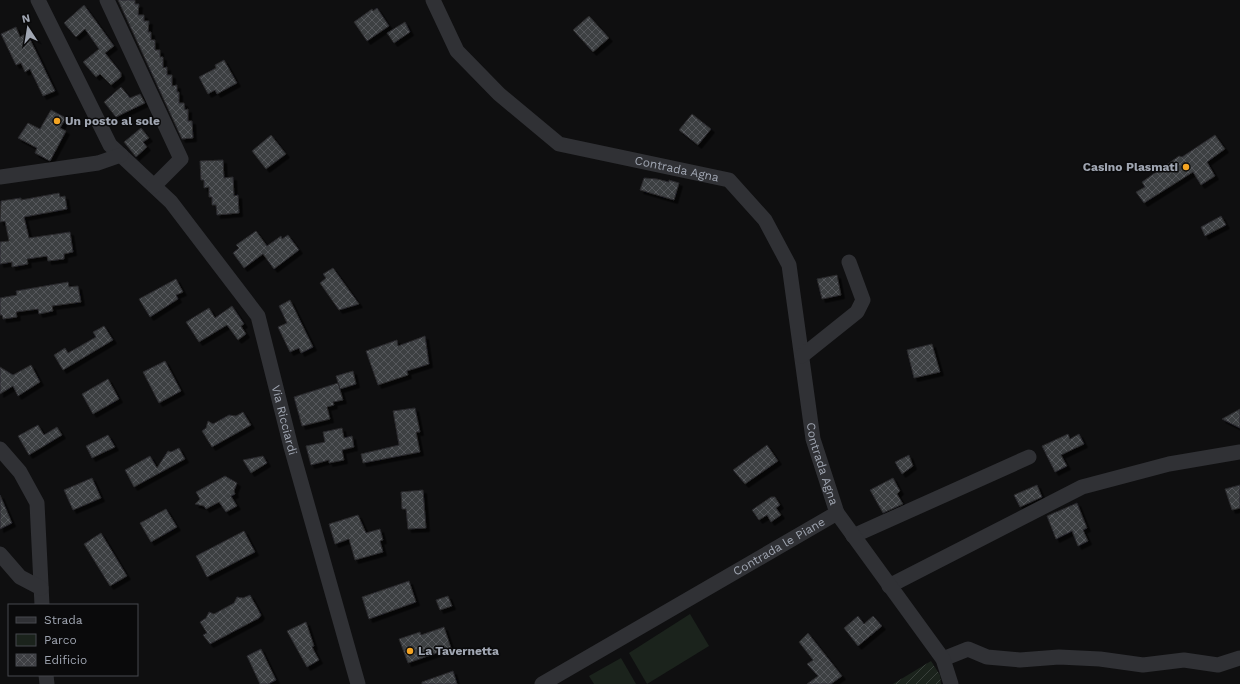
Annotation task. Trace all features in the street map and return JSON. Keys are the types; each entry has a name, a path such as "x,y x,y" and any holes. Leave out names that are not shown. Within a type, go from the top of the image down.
{"street":[{"name":"Via Ricciardi","path":"38,0 110,145 171,202 258,316 291,446 358,684"},
{"path":"107,0 181,159 154,186"},
{"name":"Contrada Agna","path":"433,0 457,51 499,94 559,144 729,180 765,220 789,265 813,439 837,513"},
{"path":"0,177 98,163 121,155"},
{"path":"802,356 856,312 863,300 849,262"},
{"path":"0,449 20,472 37,503 42,604"},
{"path":"889,586 1082,487 1169,464 1240,452"},
{"path":"853,536 1029,457"},
{"name":"Contrada le Piane","path":"542,684 837,513 942,659 951,684"},
{"path":"0,554 20,577 41,588"},
{"path":"942,659 968,649 987,657 1020,660 1059,656 1100,659 1143,665 1184,660 1218,665 1240,658"}],"green space":[{"path":"690,614 709,646 647,684 629,653"},
{"path":"621,658 636,684 594,684 589,676"},
{"path":"931,661 940,675 941,684 893,684"}],"building":[{"path":"118,0 135,0 135,4 139,4 138,15 144,15 144,21 149,21 148,32 151,32 151,40 155,40 155,50 160,50 160,57 163,57 163,68 167,67 167,75 172,75 172,86 177,85 177,92 179,92 179,103 184,103 185,110 188,109 188,121 192,121 193,138 182,139"},
{"path":"84,5 114,46 105,53 121,73 121,77 111,85 100,74 96,77 83,62 99,49 85,29 76,37 64,23"},
{"path":"377,8 389,26 367,41 354,22 372,9 373,11"},
{"path":"589,16 609,38 593,52 573,30"},
{"path":"405,22 410,32 394,43 387,33"},
{"path":"16,27 20,37 27,33 55,91 43,96 30,69 25,72 21,63 16,65 1,34"},
{"path":"224,60 237,83 217,94 215,90 208,94 199,77 216,68 215,65"},
{"path":"121,87 130,98 140,94 145,103 116,117 104,102"},
{"path":"51,110 66,118 60,128 66,131 50,161 35,153 37,148 18,138 28,123 40,129"},
{"path":"692,114 711,129 698,145 679,130"},
{"path":"141,128 149,138 143,142 147,147 136,157 124,142"},
{"path":"271,135 286,154 266,169 252,151"},
{"name":"Casino Plasmati","path":"1215,135 1225,149 1207,162 1215,176 1201,185 1193,172 1144,203 1136,192 1145,187 1142,182 1179,156 1182,157"},
{"path":"223,160 224,178 233,177 234,196 238,195 239,213 217,215 216,205 212,205 212,197 209,197 209,187 204,188 204,180 201,180 200,161"},
{"path":"644,178 669,182 669,180 679,183 674,200 640,190"},
{"path":"59,193 60,197 65,196 67,209 24,217 29,238 70,232 73,252 64,254 64,259 48,261 47,256 27,259 28,264 12,267 12,262 0,264 0,242 9,241 5,221 0,222 1,201 21,198 21,200"},
{"path":"1221,216 1226,225 1205,236 1201,227"},
{"path":"256,231 267,246 281,236 282,239 288,235 299,250 274,269 263,254 244,268 233,253 239,248 236,245"},
{"path":"333,268 359,304 339,310 320,283 326,278 323,274"},
{"path":"837,275 841,295 822,299 817,279"},
{"path":"176,279 183,292 176,295 178,299 150,317 139,299"},
{"path":"68,282 69,287 78,286 81,302 52,306 53,311 39,314 38,309 16,312 17,317 3,319 2,315 0,315 0,298 17,295 16,291"},
{"path":"290,300 313,347 301,353 299,348 290,352 278,327 287,323 279,306"},
{"path":"232,306 244,324 241,326 246,334 238,340 227,325 199,342 186,322 209,308 215,318"},
{"path":"104,326 113,340 63,370 54,355 65,348 68,353 96,337 93,332"},
{"path":"425,336 429,364 407,371 408,375 378,385 366,351 397,340 398,346"},
{"path":"932,344 940,372 914,378 907,350"},
{"path":"165,361 181,391 159,403 143,372"},
{"path":"31,365 40,382 18,396 13,386 0,394 0,367 13,375"},
{"path":"353,371 356,384 340,389 336,376"},
{"path":"108,379 119,399 93,414 82,394"},
{"path":"338,383 343,400 333,402 334,405 327,407 330,419 302,426 294,397"},
{"path":"415,408 420,432 416,432 420,452 363,463 361,454 399,445 393,411"},
{"path":"1240,409 1240,428 1222,419"},
{"path":"243,412 251,425 212,447 202,431 206,428 208,421 213,424 229,415 236,416"},
{"path":"38,425 44,435 57,427 62,435 29,455 18,436"},
{"path":"342,428 344,438 352,436 354,447 342,450 344,460 329,463 329,460 311,465 306,446 325,442 323,432"},
{"path":"1068,434 1070,439 1079,434 1084,444 1061,455 1067,466 1055,472 1042,446"},
{"path":"108,435 115,447 92,458 86,446"},
{"path":"767,445 778,461 745,484 733,470"},
{"path":"179,448 185,459 134,487 125,470 150,456 157,468 168,451 171,452"},
{"path":"909,455 913,466 902,474 895,462"},
{"path":"263,456 267,463 251,473 243,460"},
{"path":"225,476 237,483 234,491 235,494 231,496 237,506 226,512 219,502 206,509 204,506 195,504 200,499 196,492"},
{"path":"92,478 101,498 73,510 64,490"},
{"path":"893,478 900,491 897,494 903,504 883,513 870,490"},
{"path":"1037,485 1042,497 1020,507 1014,495"},
{"path":"1240,485 1240,508 1232,510 1225,489"},
{"path":"423,490 426,528 408,529 406,509 402,509 401,492"},
{"path":"0,495 12,523 0,529"},
{"path":"771,497 775,497 780,505 776,508 781,515 771,522 767,515 759,520 752,510"},
{"path":"1077,503 1087,528 1083,530 1088,541 1078,546 1072,531 1056,539 1047,516"},
{"path":"166,509 177,527 151,542 140,523"},
{"path":"358,515 366,533 380,529 383,540 380,541 383,552 355,560 349,539 335,544 329,524"},
{"path":"244,531 255,552 207,577 196,556"},
{"path":"101,533 127,576 110,586 84,544"},
{"path":"409,581 416,602 369,619 362,597"},
{"path":"250,595 261,615 259,618 210,644 203,635 207,633 200,622 206,618 209,612 214,614 234,603 237,597 243,598"},
{"path":"448,596 452,606 440,610 436,600"},
{"path":"858,616 864,624 873,616 882,626 858,646 844,628"},
{"path":"306,622 314,646 312,647 319,660 307,667 287,631"},
{"path":"444,627 451,648 408,663 399,639 420,632 421,635"},
{"path":"808,633 842,676 831,684 807,684 818,676 807,664 813,660 799,642"},
{"path":"261,649 276,680 268,684 260,684 247,656"},
{"path":"453,671 457,684 422,684 422,682"}],"place":[{"name":"Un posto al sole","path":"57,121"},
{"name":"Casino Plasmati","path":"1186,167"},
{"name":"La Tavernetta","path":"410,651"}]}
